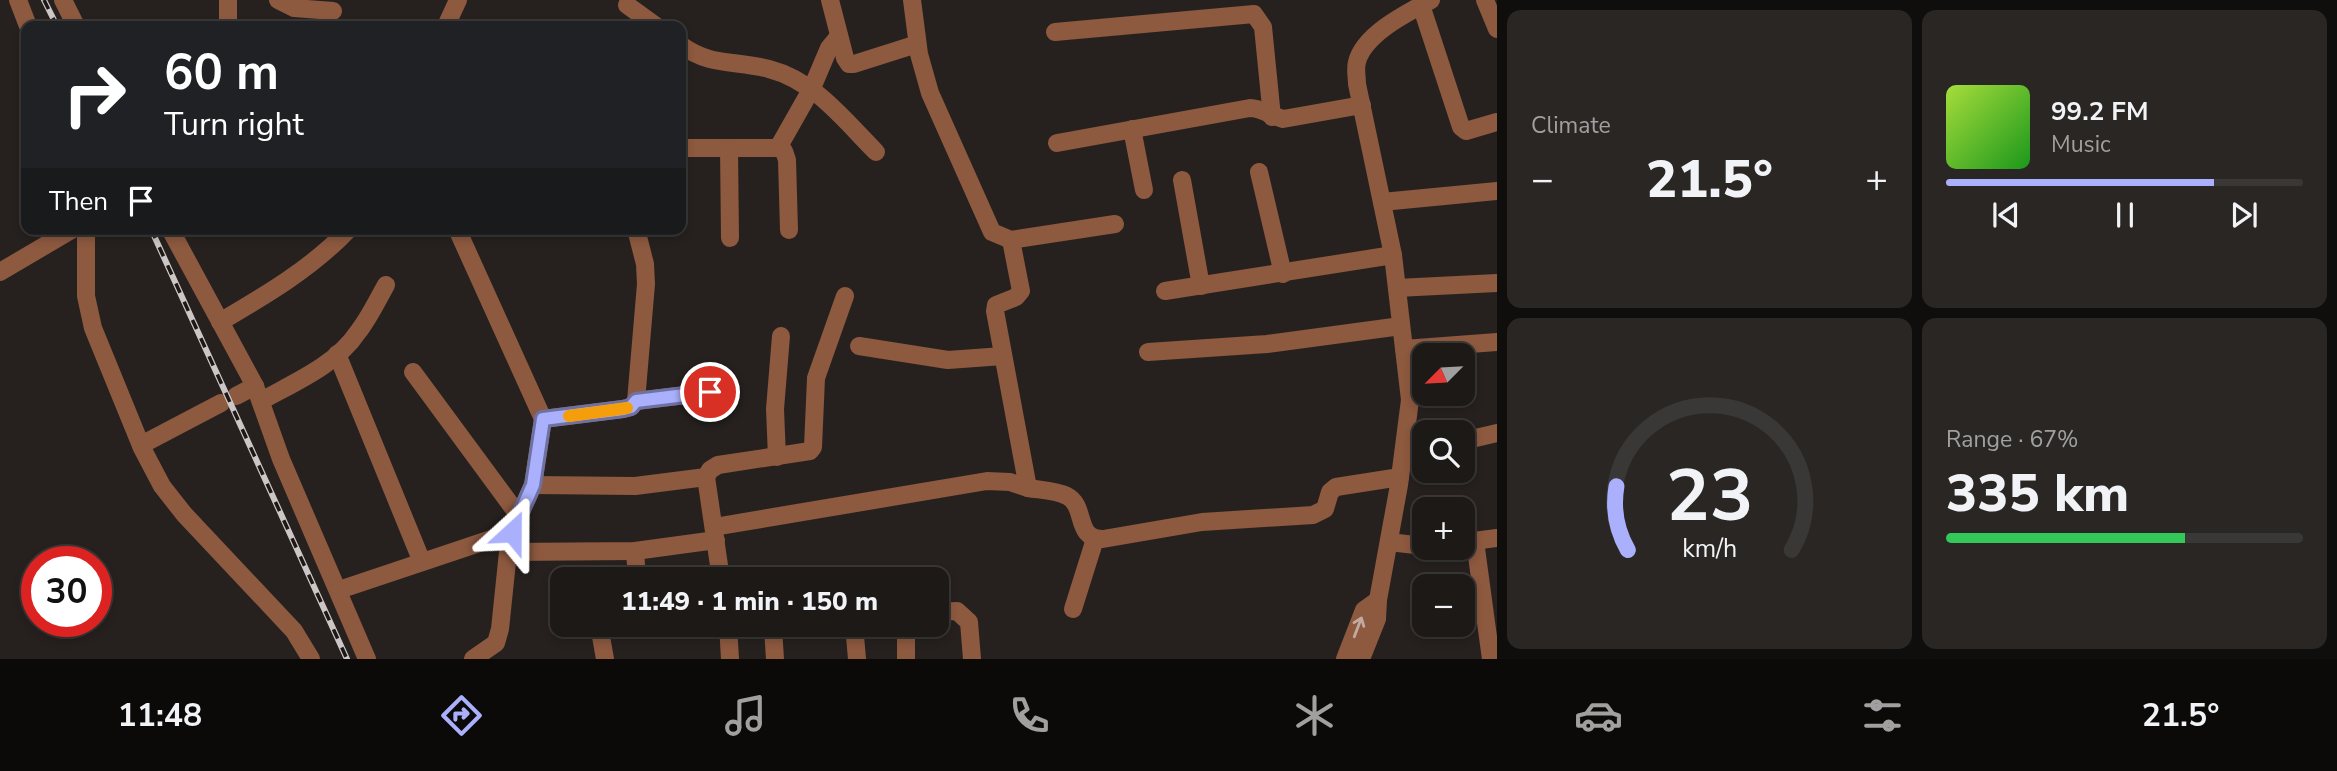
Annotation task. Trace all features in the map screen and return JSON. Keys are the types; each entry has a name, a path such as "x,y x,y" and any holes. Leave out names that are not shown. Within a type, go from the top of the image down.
{"street":[{"path":"18,0 26,21"},
{"path":"63,0 74,21"},
{"path":"228,0 228,21"},
{"path":"278,0 294,8 333,12"},
{"path":"448,21 458,0"},
{"path":"830,0 845,58 849,64 854,65 917,44"},
{"path":"912,0 917,44 930,93 992,232 1011,240 1115,224"},
{"path":"1486,0 1497,29"},
{"path":"1361,659 1377,619 1410,400 1393,255 1356,64 1362,48 1373,36 1426,3 1461,127 1472,131 1497,122"},
{"path":"627,5 649,21"},
{"path":"1055,32 1254,14 1263,27 1272,117"},
{"path":"778,148 812,88 829,48 839,36"},
{"path":"686,48 701,58 771,69 812,88 876,152"},
{"path":"1057,143 1250,108 1258,108 1272,117 1283,119 1362,106"},
{"path":"1132,129 1144,190"},
{"path":"686,148 778,148 784,151 787,160 789,230"},
{"path":"729,148 730,238"},
{"path":"1259,172 1283,274"},
{"path":"1182,180 1201,286"},
{"path":"1382,202 1497,191"},
{"path":"0,272 63,235"},
{"path":"86,235 86,296 93,328 141,445 162,486 184,514 294,631 311,659"},
{"path":"173,235 258,394 281,459 367,659"},
{"path":"220,322 299,273 342,235"},
{"path":"460,235 543,419 533,485 516,524 508,552 500,629 496,643 473,659"},
{"path":"543,419 623,409 631,407 636,401 646,284 645,264 638,235"},
{"path":"1011,240 1021,291 1016,297 996,304 995,311 1028,488"},
{"path":"1165,291 1393,255"},
{"path":"1397,288 1497,283"},
{"path":"141,445 229,399 258,394 322,367 358,333 386,285"},
{"path":"719,567 706,477 710,470 718,465 806,453 813,447 816,379 845,296"},
{"path":"1149,352 1267,344 1401,326"},
{"path":"777,457 775,409 781,336"},
{"path":"1404,349 1497,342"},
{"path":"859,346 948,360 1003,356"},
{"path":"337,355 422,562"},
{"path":"414,372 516,524"},
{"path":"636,401 710,392"},
{"path":"1475,439 1497,433"},
{"path":"1403,457 1412,454"},
{"path":"533,485 635,486 706,477"},
{"path":"508,552 635,551 715,533 998,480 1067,496 1073,501 1089,536 1095,539 1219,520 1313,515 1325,509 1330,492 1336,487 1400,477"},
{"path":"339,590 422,562 516,524"},
{"path":"1475,541 1497,538"},
{"path":"1073,609 1095,539"},
{"path":"1389,542 1412,545"},
{"path":"635,551 636,567"},
{"path":"1472,560 1491,659"},
{"path":"1345,659 1364,610 1378,600"},
{"path":"949,611 957,611 963,615 970,629 972,659"},
{"path":"602,637 605,659"},
{"path":"729,637 730,659"},
{"path":"774,637 775,659"},
{"path":"855,637 857,659"},
{"path":"906,637 906,659"}],"railway":[{"path":"44,0 54,21"},
{"path":"154,235 347,659"}],"slow traffic":[{"path":"569,416 627,408"}],"route":[{"path":"512,532 533,485 543,419 623,409 631,407 636,401 710,392"}]}
